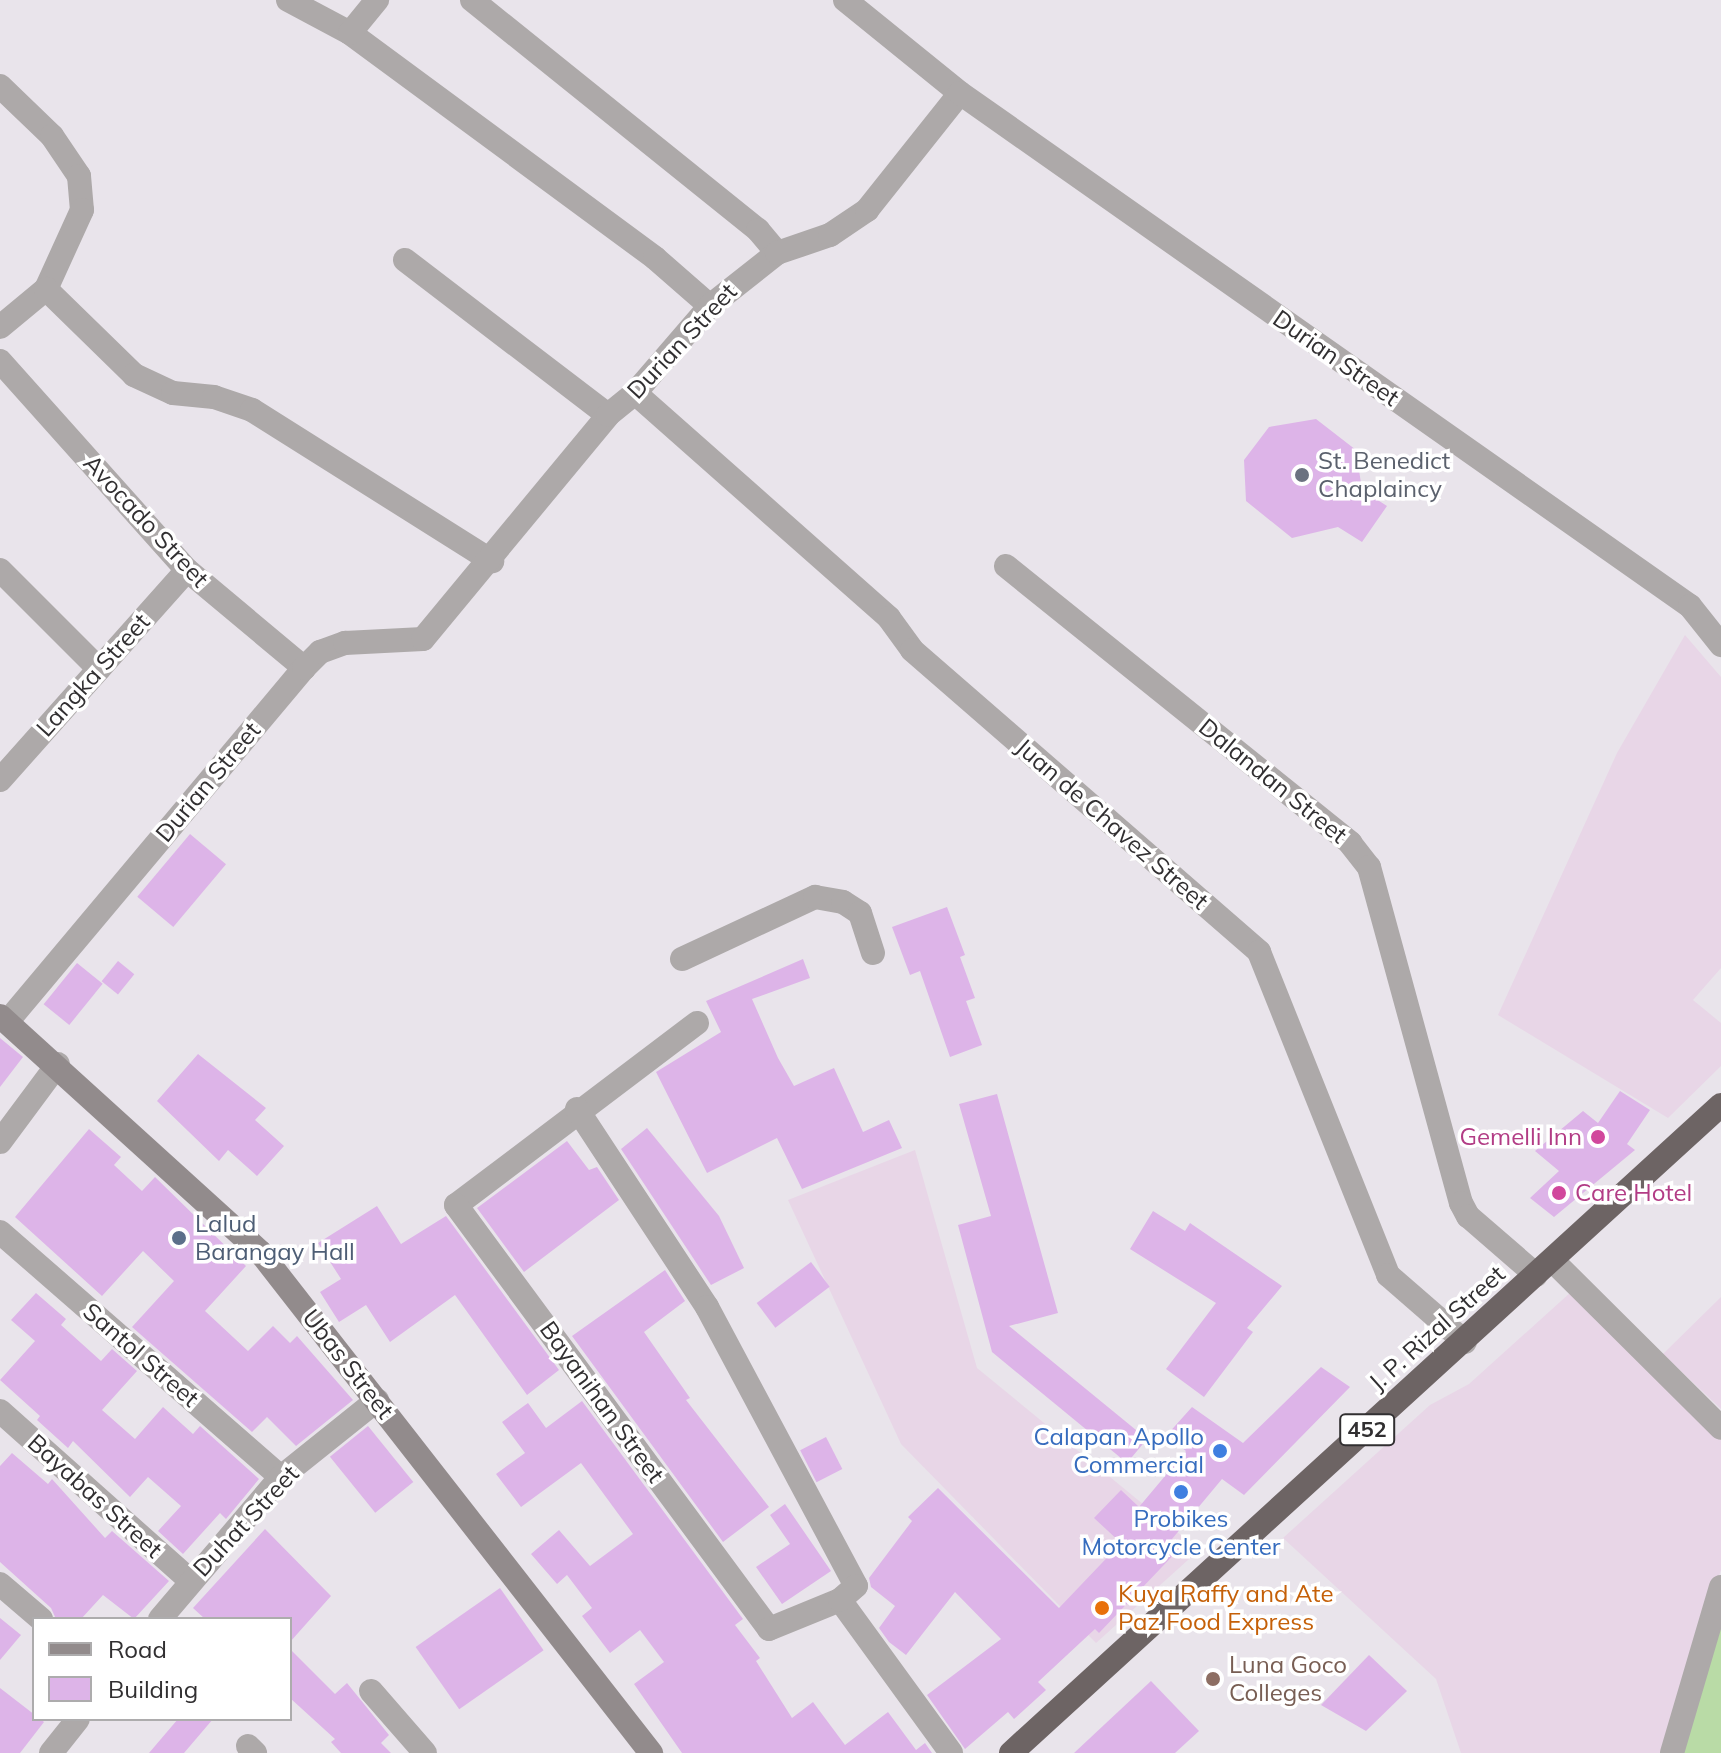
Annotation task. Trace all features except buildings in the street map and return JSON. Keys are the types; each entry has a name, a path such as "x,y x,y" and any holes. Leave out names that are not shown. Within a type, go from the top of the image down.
{"highway":[{"name":"J. P. Rizal Street","path":"1011,1753 1465,1342 1721,1105"}],"street":[{"path":"288,0 350,33 655,258 710,306"},
{"path":"350,33 377,0"},
{"path":"472,0 758,230 777,253"},
{"path":"845,0 960,93"},
{"path":"0,86 52,136 79,176 82,210 46,289 0,327"},
{"name":"Durian Street","path":"3,1019 320,652 345,643 423,639 492,561 608,415 635,393 710,306 777,253 830,235 867,210 960,93 1690,606 1721,645"},
{"path":"405,260 608,415"},
{"path":"46,289 134,375 173,393 214,397 252,410 492,561"},
{"name":"Avocado Street","path":"0,361 187,570 304,668"},
{"name":"Juan de Chavez Street","path":"635,393 889,618 912,650 1259,952 1388,1275 1465,1342"},
{"name":"Dalandan Street","path":"1006,566 1350,843 1369,867 1461,1203 1468,1216 1544,1268 1721,1428"},
{"path":"0,570 99,669"},
{"name":"Langka Street","path":"0,780 187,570"},
{"path":"682,959 815,897 843,902 860,913 873,953"},
{"name":"Ubas Street","path":"3,1019 58,1064 260,1252 651,1753"},
{"name":"Bayanihan Street","path":"697,1023 577,1109 456,1205 769,1629 840,1600"},
{"path":"0,1142 58,1064"},
{"path":"577,1109 707,1307 744,1376 856,1586 840,1600 951,1753"},
{"name":"Santol Street","path":"0,1232 281,1477"},
{"name":"Duhat Street","path":"162,1617 281,1477 377,1400"},
{"name":"Bayabas Street","path":"0,1411 191,1581"},
{"path":"0,1584 39,1617"},
{"path":"1672,1753 1721,1587"},
{"path":"371,1691 425,1753"},
{"path":"51,1753 76,1721"}],"shaded area":[{"path":"1685,635 1721,677 1721,968 1693,1000 1721,1023 1721,1066 1668,1118 1498,1015 1617,753"},
{"path":"915,1150 977,1368 1199,1550 1096,1643 901,1444 788,1200"},
{"path":"1571,1292 1721,1437 1721,1570 1662,1753 1461,1753 1436,1679 1283,1538 1430,1405 1469,1384"},
{"path":"1721,1297 1721,1409 1663,1354"}],"green space":[{"path":"1721,1599 1721,1753 1678,1753"}],"place":[{"name":"St. Benedict Chaplaincy","path":"1302,475"},
{"name":"Gemelli Inn","path":"1598,1137"},
{"name":"Care Hotel","path":"1559,1193"},
{"name":"Lalud Barangay Hall","path":"179,1238"},
{"name":"Calapan Apollo Commercial","path":"1220,1451"},
{"name":"Probikes Motorcycle Center","path":"1181,1492"},
{"name":"Kuya Raffy and Ate Paz Food Express","path":"1102,1608"},
{"name":"Luna Goco Colleges","path":"1213,1679"}]}
